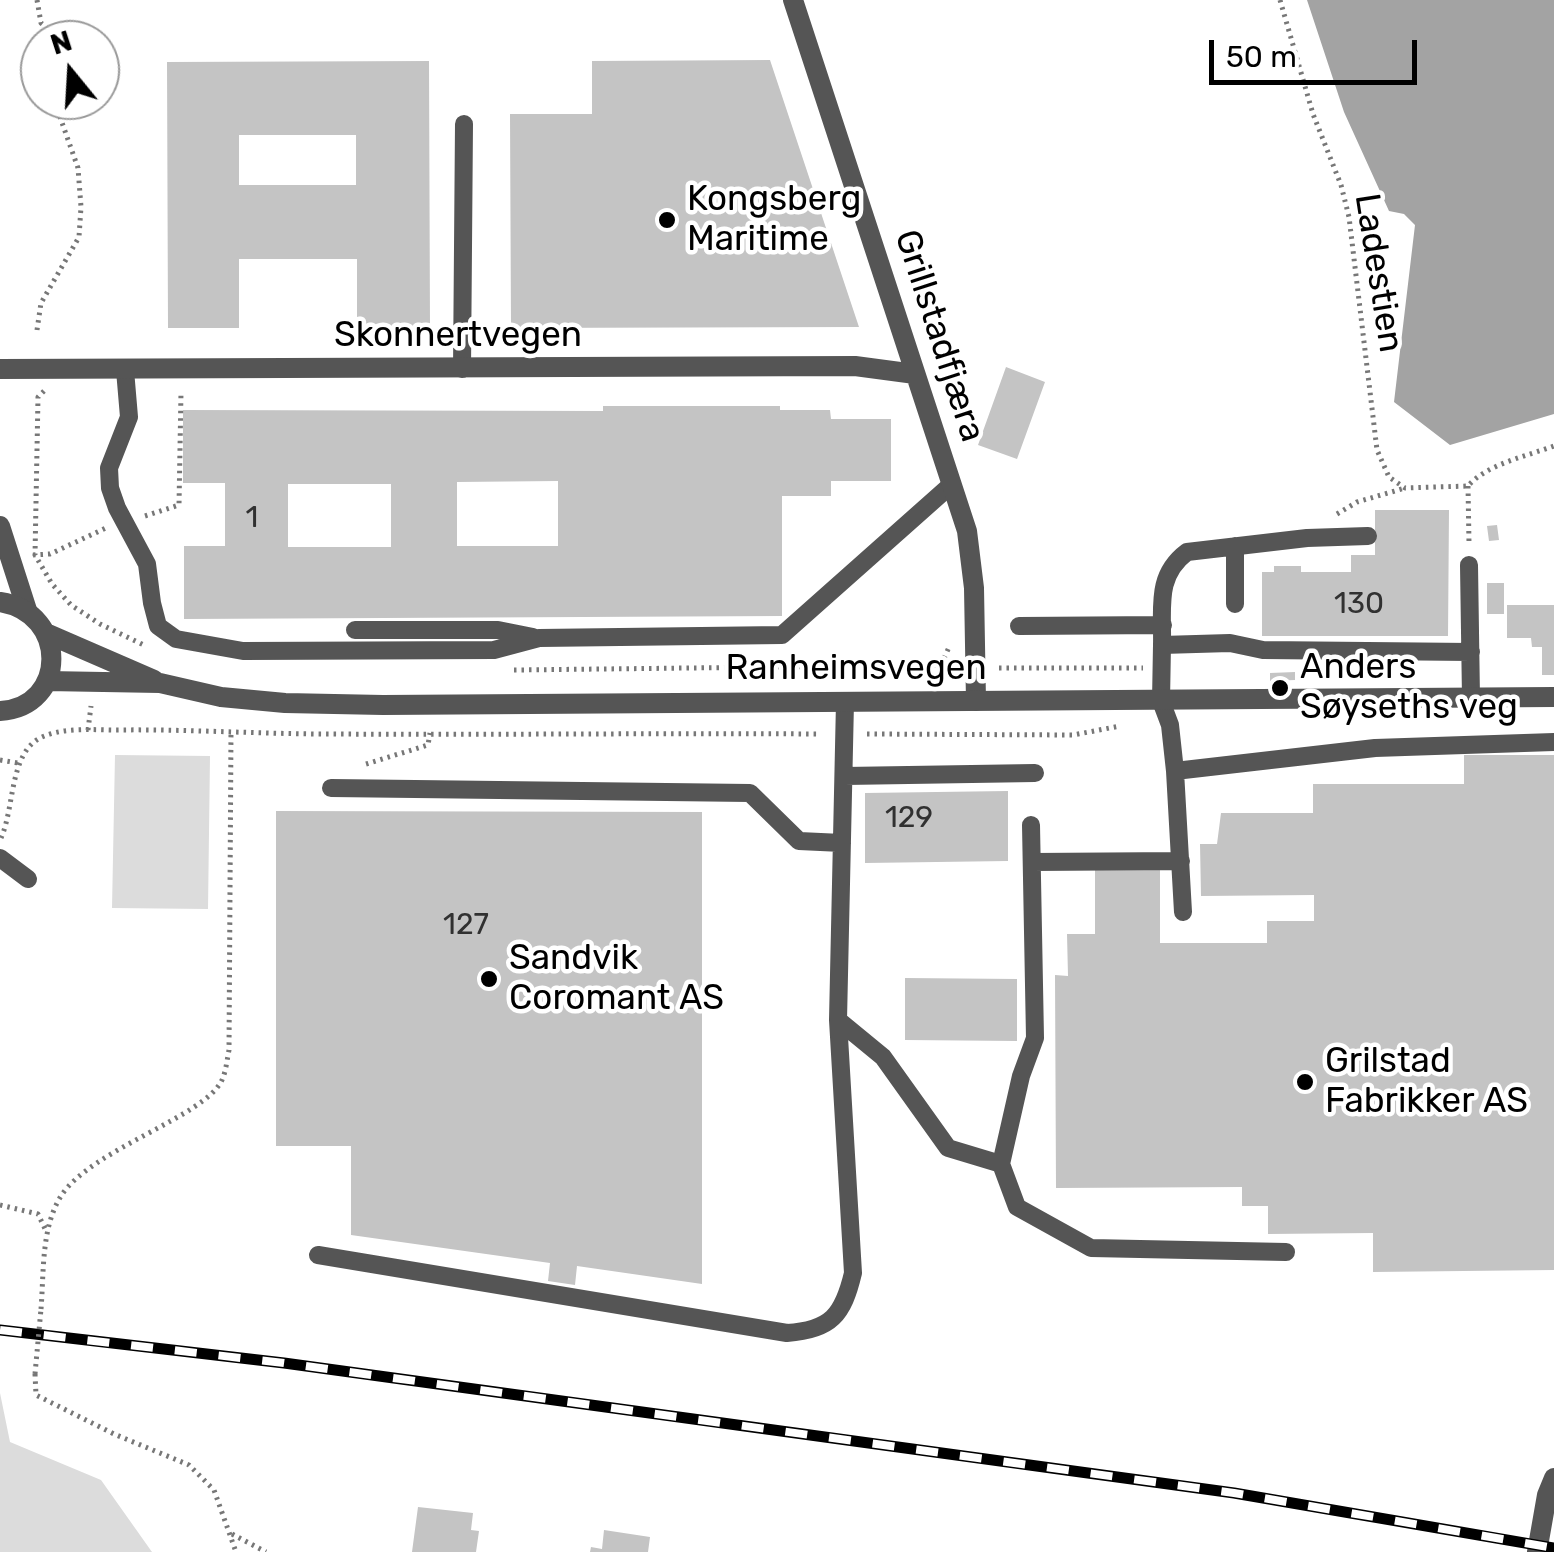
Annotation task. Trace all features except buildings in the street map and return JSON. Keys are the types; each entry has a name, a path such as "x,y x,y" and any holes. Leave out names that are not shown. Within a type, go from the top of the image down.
{"street":[{"name":"Grillstadfjæra","path":"793,0 968,531 974,588 976,702"},
{"name":"Skonnertvegen","path":"0,368 869,366 915,374"},
{"path":"0,526 27,610 48,634 52,658 37,694 24,704 0,711"},
{"path":"0,602 27,610"},
{"name":"Ranheimsvegen","path":"48,634 160,683 221,697 285,703 1554,698"},
{"name":"Ranheimsvegen","path":"46,680 160,683"},
{"path":"1537,1552 1547,1495 1554,1478"}],"lane":[{"path":"462,369 464,124"},
{"path":"125,370 129,416 109,468 110,488 116,508 147,564 158,626 176,640 262,652 494,650 538,638"},
{"path":"355,630 498,630 538,638 782,635 952,484"},
{"path":"1183,912 1175,771 1170,724 1161,701 1164,578 1174,562 1187,552 1307,538 1368,536"},
{"path":"1235,546 1235,604"},
{"path":"1469,564 1472,698"},
{"path":"1019,626 1163,625"},
{"path":"1162,645 1230,643 1263,650 1471,652"},
{"path":"318,1255 786,1333 812,1331 832,1320 846,1302 854,1273 838,1020 845,702"},
{"path":"1175,771 1375,748 1554,742"},
{"path":"846,776 1035,773"},
{"path":"331,788 750,793 800,841 842,843"},
{"path":"1031,825 1034,1038 1001,1164 1017,1207 1091,1248 1286,1252"},
{"path":"0,858 28,878"},
{"path":"1032,862 1181,861"},
{"path":"838,1020 883,1056 948,1148 1001,1164"}],"path":[{"name":"Ladestien","path":"1280,0 1313,114 1341,184 1349,217 1377,450 1388,477 1405,488"},
{"path":"37,330 40,304 79,238 82,207 78,168 61,120"},
{"path":"179,506 181,388"},
{"path":"35,555 38,397 42,391 54,389"},
{"path":"1307,538 1356,502 1405,488 1468,486 1486,472 1554,446"},
{"path":"1468,486 1469,564"},
{"path":"941,665 952,638"},
{"path":"0,839 9,819 18,763 26,747 64,730 1072,735 1124,725"},
{"path":"231,730 229,1050 221,1083 202,1101 80,1175 61,1197 47,1233 34,1386 36,1395 114,1434 189,1465 214,1490 236,1552"},
{"path":"331,788 330,778 337,774 428,745 430,733"},
{"path":"0,760 18,763"},
{"path":"0,1205 38,1214 47,1233"},
{"path":"232,1534 266,1552"}],"shaded area":[{"path":"1307,0 1554,0 1554,414 1450,445 1394,402 1415,225 1404,214 1389,211 1344,112"},
{"path":"115,755 210,756 208,909 112,908"},
{"path":"0,1393 10,1442 101,1480 152,1552 0,1552"}],"railway":[{"path":"0,1330 284,1363 1234,1493 1554,1548"}],"place":[{"name":"Kongsberg Maritime","path":"667,220"},
{"name":"Anders Søyseths veg","path":"1280,688"},
{"name":"Sandvik Coromant AS","path":"489,979"},
{"name":"Grilstad Fabrikker AS","path":"1305,1082"}]}
